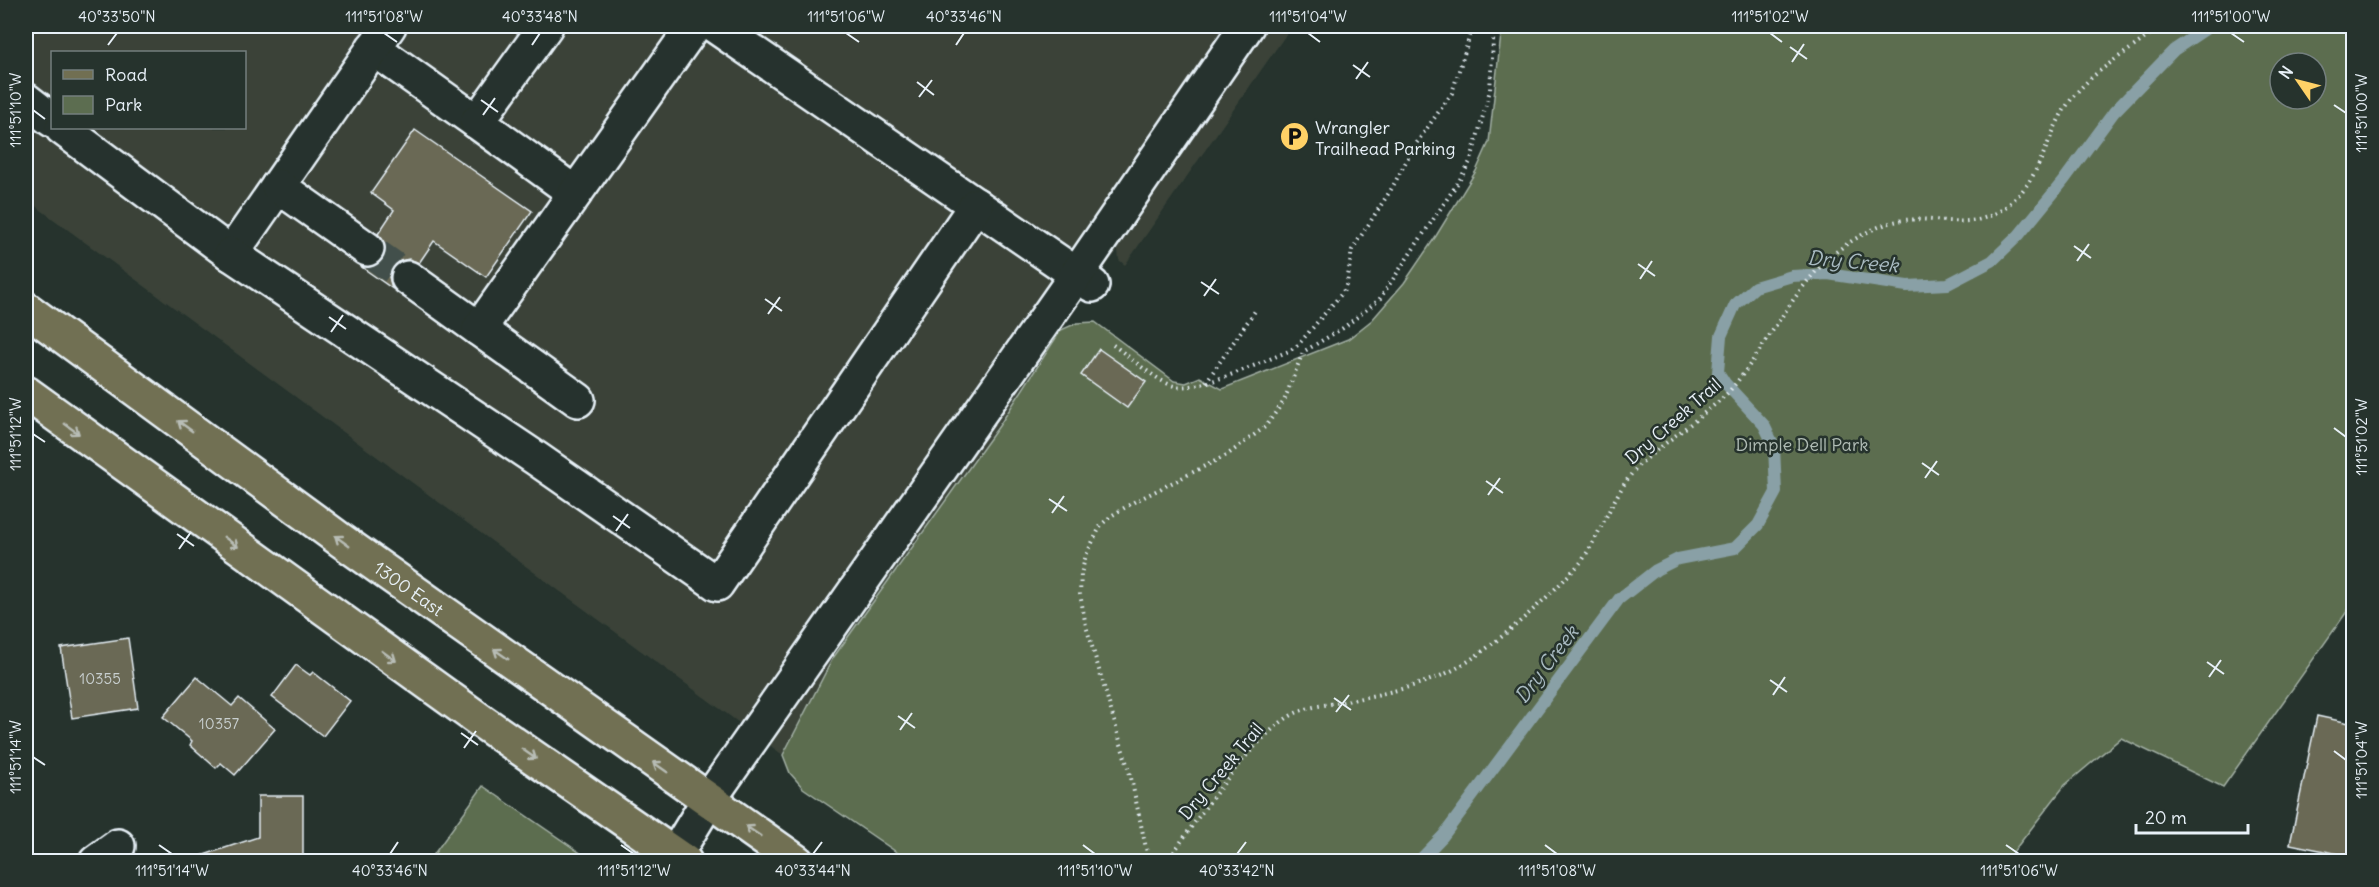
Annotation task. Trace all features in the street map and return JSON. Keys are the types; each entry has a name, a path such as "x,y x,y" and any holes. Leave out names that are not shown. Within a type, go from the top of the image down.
{"main road":[{"name":"1300 East","path":"26,309 342,541 708,801 797,861"},
{"path":"26,393 471,714 680,858"}],"lane":[{"path":"477,122 546,26"},
{"path":"479,329 694,26"},
{"path":"715,26 1085,279"},
{"path":"680,858 708,801 1085,279 1247,26"},
{"path":"231,254 381,37 477,122 575,193"},
{"path":"26,100 51,119"},
{"path":"63,129 231,254 537,459 717,584 976,205"},
{"path":"278,186 367,249"},
{"path":"408,278 578,400"}],"path":[{"path":"1113,345 1171,385 1188,387 1206,383 1295,348 1343,292 1347,283 1352,250 1392,188 1413,148 1452,93 1470,35 1459,26"},
{"path":"1149,861 1131,778 1086,626 1080,594 1081,573 1086,555 1101,525 1112,516 1134,502 1227,455 1265,427 1284,401 1303,352 1343,328 1379,300 1471,160 1490,90 1494,26"},
{"name":"Dry Creek Trail","path":"1167,861 1235,771 1279,723 1296,712 1309,708 1379,695 1443,676 1492,644 1521,620 1584,559 1610,507 1631,473 1731,390 1783,314 1831,256 1853,241 1898,221 1970,222 2005,207 2034,177 2068,103 2085,82 2160,26"},
{"path":"1206,383 1255,311"},
{"path":"1295,348 1303,352"}],"shaded area":[{"path":"26,26 1292,26 1125,265 1119,260 1118,250 1092,285 999,426 833,658 783,755 26,199"}],"green space":[{"name":"Dimple Dell Park","path":"1502,26 2353,26 2353,603 2223,787 2121,738 2065,785 2006,861 911,862 803,788 790,773 783,755 833,658 999,426 1061,330 1077,323 1095,322 1174,381 1186,383 1200,377 1222,389 1348,339 1372,320 1404,283 1476,171 1489,142"},
{"path":"483,786 592,861 429,861"}],"building":[{"path":"415,130 532,211 486,277 434,241 419,263 409,259 400,261 393,267 389,277 393,289 360,266 366,268 374,266 383,259 386,251 384,242 378,234 394,210 371,193"},
{"path":"1099,349 1146,382 1127,408 1081,375"},
{"path":"128,638 138,708 72,718 61,648"},
{"path":"296,665 310,675 313,672 350,701 323,736 272,697"},
{"path":"197,677 232,706 239,698 275,729 235,775 221,763 216,768 190,745 192,741 163,717"},
{"path":"2317,716 2354,724 2354,857 2290,844"},
{"path":"258,796 303,796 303,861 202,861 201,856 258,837"}],"waterway":[{"name":"Dry Creek","path":"1418,862 1443,836 1619,599 1656,570 1678,559 1735,548 1758,525 1776,492 1774,446 1764,425 1725,383 1718,372 1721,336 1735,305 1755,287 1792,276 1828,274 1907,286 1948,284 1992,261 2019,235 2064,180 2114,112 2174,50 2210,26"}],"tunnel":[{"path":"367,249 408,278"}],"place":[{"name":"Wrangler Trailhead Parking","path":"1294,137"}]}
